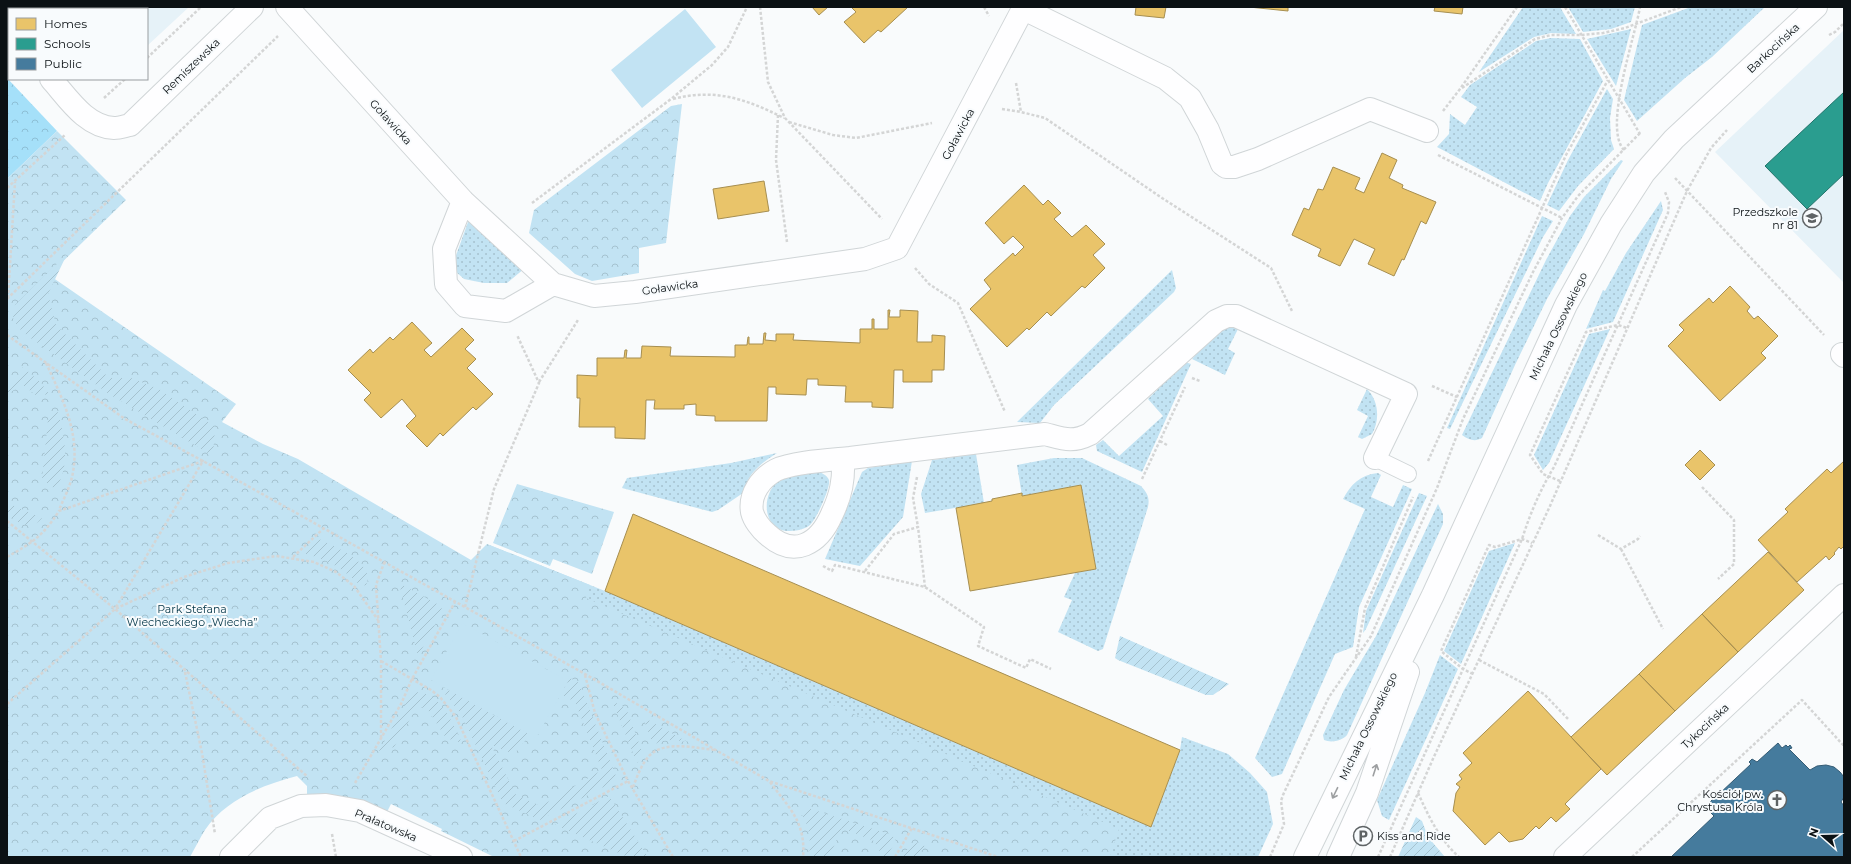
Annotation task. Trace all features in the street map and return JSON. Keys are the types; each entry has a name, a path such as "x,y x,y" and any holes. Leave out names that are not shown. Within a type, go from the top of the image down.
{"street":[{"name":"Remiszewska","path":"52,80 85,116 100,125 114,128 130,125 252,7"},
{"name":"Barkocińska","path":"1730,88 1816,7"},
{"name":"Goławicka","path":"292,13 463,201 554,284 594,296 635,292 865,259 897,248 1024,8"},
{"path":"1024,8 1165,78 1190,98 1208,130 1222,164 1226,167 1234,168 1258,159 1370,109 1427,131"},
{"name":"Michała Ossowskiego","path":"1305,857 1433,595 1566,305 1611,224 1650,166 1674,138 1730,88"},
{"path":"463,201 444,248 446,284 465,306 506,311 554,284"},
{"path":"843,459 843,484 839,498 828,524 817,539 800,547 780,544 771,538 759,525 752,512 752,503 755,490 766,476 778,469 843,459 1045,434 1068,440 1079,440 1090,434 1178,353 1216,321 1227,316 1236,316 1406,394 1375,458"},
{"name":"Michała Ossowskiego","path":"1338,857 1367,793 1433,595"},
{"name":"Tykocińska","path":"1565,857 1844,595"},
{"name":"Prałatowska","path":"231,857 270,818 301,806 326,805 360,811 461,857"}],"lane":[{"path":"1375,458 1408,474"}],"path":[{"path":"148,57 201,7"},
{"path":"532,203 671,99 712,64 728,47 747,7"},
{"path":"760,7 768,82 785,118 881,218 897,248 929,284 958,303 1006,413"},
{"path":"1516,7 1460,89 1427,131 1435,154 1562,218"},
{"path":"1565,7 1640,134"},
{"path":"1640,7 1638,23 1618,98 1618,139 1622,148 1687,191 1843,355"},
{"path":"1460,89 1536,39 1551,35 1581,36 1603,33 1638,23 1681,7"},
{"path":"7,298 292,13"},
{"path":"1822,38 1835,32 1844,23"},
{"path":"1426,466 1566,155 1608,80"},
{"path":"671,99 687,95 723,95 754,103 785,118"},
{"path":"789,122 833,136 856,138 968,116 989,110 1003,109 1045,118 1162,198 1271,268 1293,314"},
{"path":"778,115 776,160 791,270"},
{"path":"1390,857 1472,674 1550,506 1687,191 1711,148 1730,127"},
{"path":"1378,857 1522,539 1529,517 1668,213 1669,202 1636,136"},
{"path":"7,298 15,181"},
{"path":"465,607 494,489 539,383 594,296"},
{"path":"506,311 539,383"},
{"path":"1560,481 1543,474 1530,455 1586,332 1618,325 1627,328"},
{"path":"7,335 125,419 585,674 769,781 912,828 988,855 998,857"},
{"path":"1142,479 1196,363 1178,353"},
{"path":"7,557 33,542 51,522 59,511 73,473 74,441 68,413 46,363"},
{"path":"1428,384 1457,397"},
{"path":"1160,441 1167,445"},
{"path":"924,449 913,498 925,587"},
{"path":"59,511 203,461"},
{"path":"115,609 203,461"},
{"path":"1702,487 1734,520 1734,564 1718,579"},
{"path":"1356,658 1365,608 1414,494"},
{"path":"7,521 115,609 185,672 312,780"},
{"path":"865,571 894,534 918,527"},
{"path":"293,558 324,528"},
{"path":"1598,535 1621,549 1663,629"},
{"path":"1621,549 1638,539 1640,536"},
{"path":"1472,674 1463,669 1441,651 1489,545 1495,547 1522,539 1532,543"},
{"path":"7,704 115,609 184,577 214,566 276,556 314,562 336,572 361,594 378,620"},
{"path":"381,738 381,661 376,585 384,563"},
{"path":"821,565 832,571 835,565 865,571 925,587 984,626 978,646 1026,668 1030,659 1050,669"},
{"path":"352,786 381,738 455,602"},
{"path":"1479,660 1544,694 1569,720"},
{"path":"381,661 440,697 456,717 521,857"},
{"path":"185,672 202,753 215,835"},
{"path":"585,674 595,713 628,781 633,787 673,857"},
{"path":"1632,857 1802,700 1844,746"},
{"path":"633,787 649,756 658,750 666,747 716,750"},
{"path":"514,841 628,781"},
{"path":"769,781 800,825 804,840 803,857"},
{"path":"1418,793 1434,828 1447,846 1459,857"},
{"path":"895,857 912,828"}],"shaded area":[{"path":"32,7 189,7 148,45 148,8"},
{"name":"Przedszkole nr 81","path":"1844,30 1844,283 1715,152"}],"green space":[{"path":"1523,7 1560,7 1576,34 1551,33 1534,37 1479,72"},
{"path":"1568,7 1635,7 1631,22 1611,29 1583,32"},
{"path":"1691,7 1765,7 1712,57 1685,78 1637,121 1624,100 1642,25"},
{"path":"685,9 716,47 642,108 611,70"},
{"path":"1631,29 1616,86 1587,39"},
{"path":"1551,38 1580,39 1603,81 1548,183 1540,201 1437,147 1449,134 1450,114 1465,125 1477,107 1461,97 1470,85 1536,41"},
{"path":"7,78 57,131 7,179"},
{"path":"1607,89 1613,99 1610,118 1611,140 1614,149 1578,186 1559,211 1547,205 1568,160"},
{"path":"682,104 666,243 639,248 639,273 592,281 575,274 529,233 534,210 671,106"},
{"name":"Park Stefana Wiecheckiego „Wiecha”","path":"57,131 126,200 49,275 236,404 222,422 263,444 298,459 471,560 487,544 590,585 586,598 1119,829 1110,857 494,857 391,804 387,812 307,797 307,786 297,776 258,789 234,802 223,810 205,830 190,857 7,857 7,179"},
{"path":"1621,160 1623,161 1611,179 1584,234 1547,299 1482,438 1472,440 1467,438 1462,435 1546,260 1570,216 1584,197"},
{"path":"1661,201 1663,210 1613,322 1586,329 1603,290 1605,291 1626,253"},
{"path":"1542,216 1553,221 1543,237 1450,429 1447,428"},
{"path":"473,219 525,268 507,283 484,283 464,279 455,271 454,261 468,222"},
{"path":"67,254 48,294 56,325 109,378 131,378 159,389 215,427 213,456 109,394 24,333 18,327 13,318 15,305"},
{"path":"1172,270 1176,288 1174,292 1054,405 1040,423 1017,422"},
{"path":"1233,326 1238,329 1228,349 1235,353 1225,375 1192,359 1215,334 1227,327"},
{"path":"1610,329 1549,463 1543,470 1534,455 1589,334"},
{"path":"1185,362 1191,364 1142,472 1097,451 1096,445 1103,440 1119,456 1163,416 1148,399"},
{"path":"23,367 41,383 49,394 37,396 23,385 7,394 7,383 10,382 13,385 20,379 18,376"},
{"path":"1367,389 1374,399 1377,417 1375,429 1372,434 1362,439 1358,437 1368,416 1357,410"},
{"path":"57,410 63,433 65,457 60,481 55,489 42,479 48,420"},
{"path":"777,453 765,461 751,474 743,493 718,510 712,512 622,488 627,478 731,463"},
{"path":"976,454 984,503 925,513 921,494 932,460"},
{"path":"1054,458 1082,458 1141,486 1148,498 1149,504 1103,649 1098,651 1058,632 1072,600 1064,597 1075,573 1096,569 1081,485 1022,496 1017,465"},
{"path":"912,461 903,517 860,566 825,559 862,472 868,468"},
{"path":"817,471 827,477 829,484 813,522 808,527 799,530 787,531 779,529 773,524 767,510 769,494 773,487 783,479"},
{"path":"1378,473 1381,475 1371,497 1393,507 1403,485 1412,489 1359,607 1353,647 1335,654 1282,774 1272,777 1255,758 1365,509 1343,499 1349,489 1361,478"},
{"path":"517,484 614,512 592,574 553,559 550,566 493,543"},
{"path":"1419,493 1427,496 1363,633 1366,611"},
{"path":"7,502 42,518 33,525 24,525 7,514"},
{"path":"1438,504 1443,514 1443,524 1347,735 1336,741 1324,740 1323,735 1344,690 1376,636"},
{"path":"319,539 352,556 360,563 368,577 366,585 361,586 348,574 327,561 302,553"},
{"path":"1515,543 1461,664 1444,651 1489,551"},
{"path":"487,544 605,591 1151,827 1180,750 1182,737 1228,754 1250,773 1267,792 1273,824 1258,857 1035,857"},
{"path":"399,583 439,605 442,609 442,612 418,656"},
{"path":"462,623 568,681 536,738 431,680"},
{"path":"1120,636 1229,684 1213,695 1206,695 1118,660 1115,658"},
{"path":"1440,655 1458,669 1389,820 1382,816 1377,800 1425,693"},
{"path":"570,678 579,683 616,776 611,783 540,820 503,803 461,714 445,694 443,687 530,735 514,754 491,745 516,795 541,806 602,770 575,702 561,694"},
{"path":"418,692 426,694 440,704 450,719 462,743 446,738 428,710 418,705 394,747 379,751 410,696"},
{"path":"612,701 626,708 643,754 637,763"},
{"path":"643,717 691,744 681,741 667,740 653,745"},
{"path":"609,796 648,857 628,857 555,825"},
{"path":"808,808 892,835 896,841 886,857 883,857 874,841 842,828 829,857 809,857 810,845 808,828 800,812"},
{"path":"1416,817 1422,821 1428,837 1445,857 1398,857"},
{"path":"916,843 925,846 918,857 903,857 910,845"}],"building: Homes":[{"path":"812,7 828,7 819,15"},
{"path":"851,7 908,7 881,32 878,30 864,43 844,22 856,12"},
{"path":"1136,7 1166,7 1164,18 1135,15"},
{"path":"1249,7 1288,7 1288,11"},
{"path":"1435,7 1463,7 1462,14 1434,11"},
{"path":"1382,153 1397,160 1389,178 1403,185 1402,188 1436,202 1426,224 1421,221 1404,260 1402,259 1394,276 1368,264 1375,249 1354,239 1340,266 1318,256 1321,249 1292,235 1304,208 1309,210 1318,189 1323,190 1333,167 1360,178 1355,189 1364,193"},
{"path":"764,181 769,211 718,219 713,189"},
{"path":"1024,185 1043,205 1048,200 1061,213 1054,219 1072,237 1086,225 1105,244 1093,255 1105,268 1085,288 1082,286 1051,316 1047,312 1029,330 1027,328 1007,347 970,309 991,289 984,280 1013,253 1015,256 1024,247 1013,236 1004,244 985,223"},
{"path":"1730,286 1750,307 1747,311 1754,319 1758,316 1778,336 1761,353 1766,358 1720,401 1668,346 1684,330 1679,325 1709,298 1713,303"},
{"path":"888,310 890,310 889,317 900,317 900,310 918,311 917,342 932,342 932,335 945,336 944,370 932,370 932,382 903,382 903,370 894,370 893,408 872,407 872,402 845,402 846,386 818,385 818,379 807,379 806,395 776,394 776,387 768,387 767,421 715,421 715,416 696,415 696,404 684,405 684,409 654,409 655,400 646,400 645,439 615,438 615,427 579,427 580,398 577,398 577,375 597,376 597,358 624,358 625,350 627,350 626,358 641,358 642,346 671,347 670,356 735,357 735,345 747,345 748,337 749,344 763,344 764,333 766,333 765,340 776,341 776,334 794,334 793,340 860,343 860,329 872,329 872,319 874,319 874,329 888,329"},
{"path":"412,322 432,343 424,350 431,357 462,328 474,340 465,349 476,359 467,368 493,394 476,410 473,407 443,436 440,433 427,447 406,426 416,416 402,399 381,418 364,400 371,393 348,370 370,349 373,353 390,337 393,340"},
{"path":"1700,450 1715,465 1700,480 1685,465"},
{"path":"1844,461 1844,546 1841,549 1839,547 1829,560 1826,556 1797,582 1758,540 1788,512 1785,509 1827,469 1831,473"},
{"path":"1081,485 1096,569 970,591 956,508 1022,493 1022,496"},
{"path":"633,514 1180,750 1151,827 605,591"},
{"path":"1768,552 1804,590 1738,652 1702,614"},
{"path":"1702,614 1738,652 1675,711 1639,674"},
{"path":"1639,674 1675,711 1607,775 1571,737"},
{"path":"1528,691 1601,769 1565,804 1570,809 1556,822 1551,817 1539,829 1536,826 1523,839 1509,842 1499,832 1485,845 1453,811 1456,793 1460,787 1456,784 1462,779 1459,775 1472,763 1463,753"}],"building: Schools":[{"path":"1844,92 1844,174 1807,209 1765,166"}],"building: Public":[{"name":"Kościół pw. Chrystusa Króla","path":"1778,743 1782,748 1786,745 1788,747 1790,745 1792,748 1789,749 1810,770 1817,766 1826,765 1834,767 1844,777 1844,797 1841,802 1844,806 1844,857 1671,857 1714,816 1705,807 1715,797 1714,795 1716,793 1718,795 1751,764 1749,762 1752,759 1757,762"}],"place":[{"name":"Przedszkole nr 81","path":"1812,218"},
{"name":"Kościół pw. Chrystusa Króla","path":"1777,800"},
{"name":"Kiss and Ride","path":"1363,836"}]}
